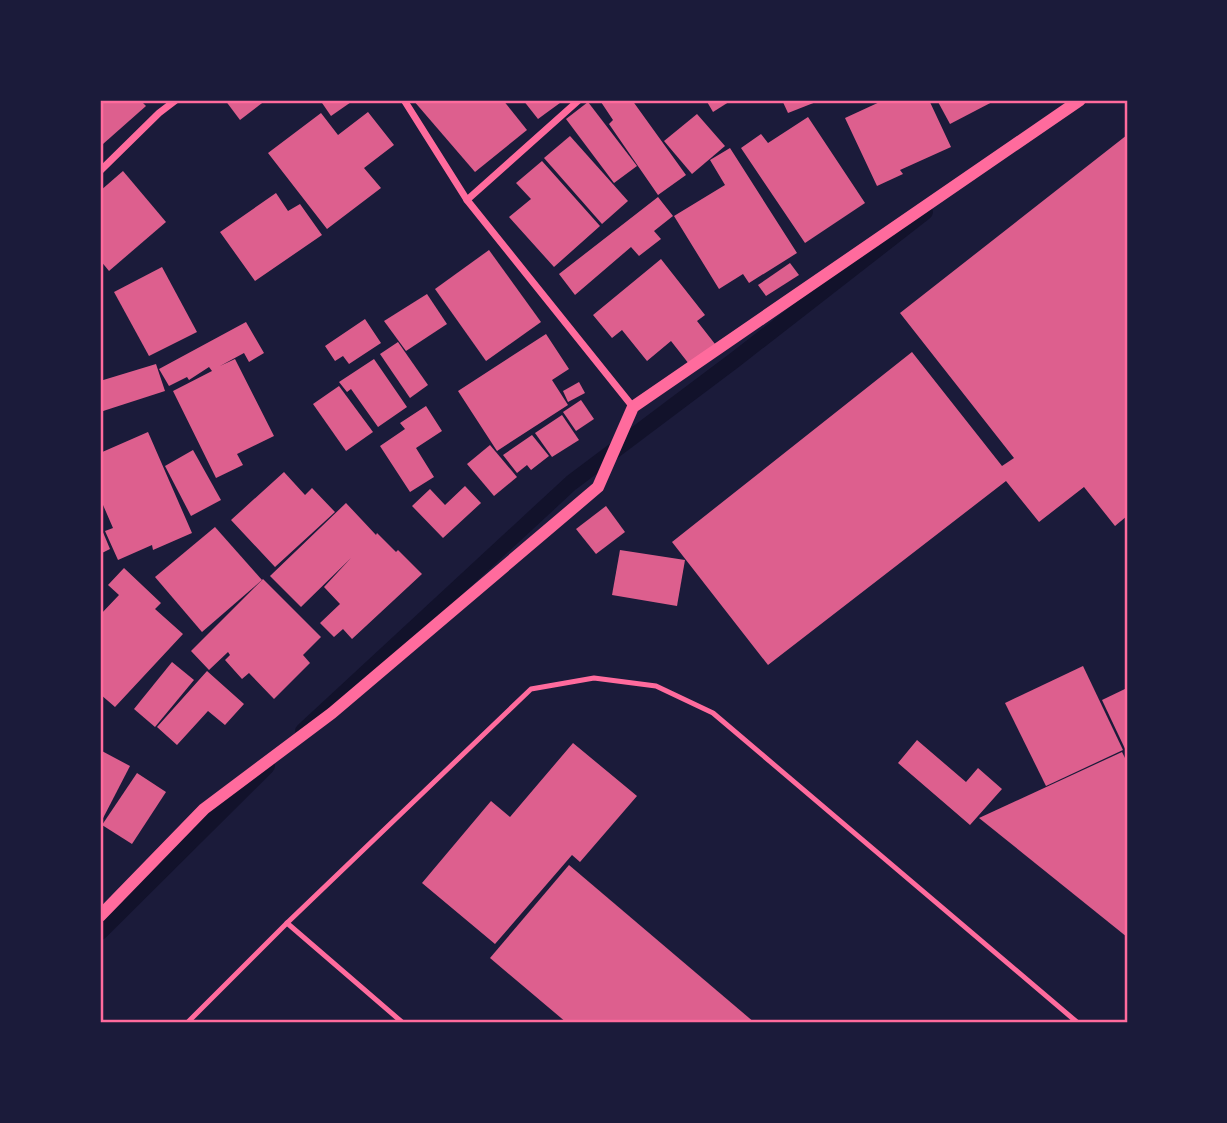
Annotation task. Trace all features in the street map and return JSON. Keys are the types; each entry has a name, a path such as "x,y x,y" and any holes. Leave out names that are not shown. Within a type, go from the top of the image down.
{"street":[{"path":"100,171 159,113 176,100"},
{"path":"404,100 467,200 633,407"},
{"path":"467,200 579,100"},
{"path":"100,916 204,810 332,713 598,487 633,407 1080,100"}],"lane":[{"path":"187,1023 531,689 594,678 656,686 713,713 1078,1023"},
{"path":"287,923 402,1023"}],"building":[{"path":"100,100 140,100 146,106 103,144 100,141"},
{"path":"225,100 266,100 240,120"},
{"path":"320,100 354,100 331,116"},
{"path":"413,100 503,100 527,130 475,172"},
{"path":"523,100 564,100 538,119"},
{"path":"632,100 686,175 658,195 609,124 613,120 601,102"},
{"path":"706,100 732,100 713,112"},
{"path":"782,100 821,100 788,113"},
{"path":"884,100 929,100 951,147 900,170 903,174 877,186 845,118"},
{"path":"937,100 996,100 950,124"},
{"path":"588,102 637,166 614,183 566,119"},
{"path":"368,112 394,145 364,168 381,188 327,229 268,153 321,113 338,135"},
{"path":"697,114 725,146 692,174 664,141"},
{"path":"808,117 865,203 805,243 741,148 761,134 768,143"},
{"path":"1127,135 1127,516 1115,526 1084,487 1039,522 1006,481 768,665 672,542 912,352 1002,466 1014,458 900,313"},
{"path":"570,136 628,201 602,224 544,158"},
{"path":"730,148 797,253 749,283 743,274 719,289 674,216 725,185 710,160"},
{"path":"542,161 600,226 554,267 509,217 531,199 516,183"},
{"path":"123,171 166,222 109,271 100,260 100,191"},
{"path":"276,193 288,211 300,204 322,235 255,281 220,232"},
{"path":"658,197 673,216 654,231 661,239 639,256 631,247 575,295 559,274"},
{"path":"489,250 541,322 486,361 435,289"},
{"path":"661,259 705,315 697,321 715,344 689,364 671,341 647,361 622,330 612,338 593,315"},
{"path":"790,263 799,275 766,296 758,285"},
{"path":"162,267 197,332 149,356 114,292"},
{"path":"427,294 447,324 406,351 384,321"},
{"path":"365,319 381,343 349,364 343,356 335,361 325,346"},
{"path":"246,322 264,353 249,362 244,353 220,366 235,359 274,436 237,454 243,465 216,478 173,391 212,371 209,367 189,380 187,377 169,386 159,369"},
{"path":"546,334 569,369 552,380 568,405 497,451 458,391"},
{"path":"398,342 428,385 410,398 380,354"},
{"path":"374,359 407,407 378,427 351,389 347,392 339,382"},
{"path":"156,364 165,391 100,412 100,381"},
{"path":"579,382 585,393 568,402 563,391"},
{"path":"339,386 373,432 346,451 313,404"},
{"path":"581,400 594,419 576,431 563,412"},
{"path":"426,406 442,431 416,448 434,477 410,492 380,446 405,429 400,423"},
{"path":"562,415 579,440 552,457 535,433"},
{"path":"148,432 192,533 153,550 152,545 118,560 105,531 113,528 100,498 100,453"},
{"path":"532,435 549,456 531,470 527,465 517,473 503,455"},
{"path":"490,445 517,477 494,496 467,464"},
{"path":"193,450 221,500 191,516 165,466"},
{"path":"284,472 305,495 312,488 335,512 275,567 231,520"},
{"path":"465,486 481,503 443,538 412,506 430,489 445,505"},
{"path":"346,503 376,535 377,533 396,552 398,550 422,574 352,639 343,629 334,637 320,623 340,604 324,587 351,558 301,607 270,576"},
{"path":"606,506 625,532 596,554 576,529"},
{"path":"100,525 110,549 100,554"},
{"path":"215,527 262,580 202,632 155,577"},
{"path":"620,550 685,560 677,606 612,595"},
{"path":"124,568 161,603 155,609 183,634 115,707 100,694 100,615 119,595 108,585"},
{"path":"263,579 321,637 303,655 310,663 274,699 249,673 242,679 225,660 230,655 228,652 209,670 191,651"},
{"path":"172,662 194,680 155,727 134,709"},
{"path":"1083,666 1123,750 1046,786 1005,703"},
{"path":"207,671 244,704 225,725 208,711 177,745 157,727"},
{"path":"1127,688 1127,753 1102,700"},
{"path":"917,740 966,782 978,768 1002,789 970,825 898,763"},
{"path":"573,743 637,796 580,862 572,855 495,944 422,883 491,801 510,817"},
{"path":"100,750 130,766 100,824"},
{"path":"1122,752 1127,762 1127,937 979,818"},
{"path":"137,773 166,792 132,844 102,825"},
{"path":"569,865 755,1023 567,1023 490,958"}],"waterway":[{"path":"303,731 571,483 925,212"},
{"path":"100,932 267,766"}]}
